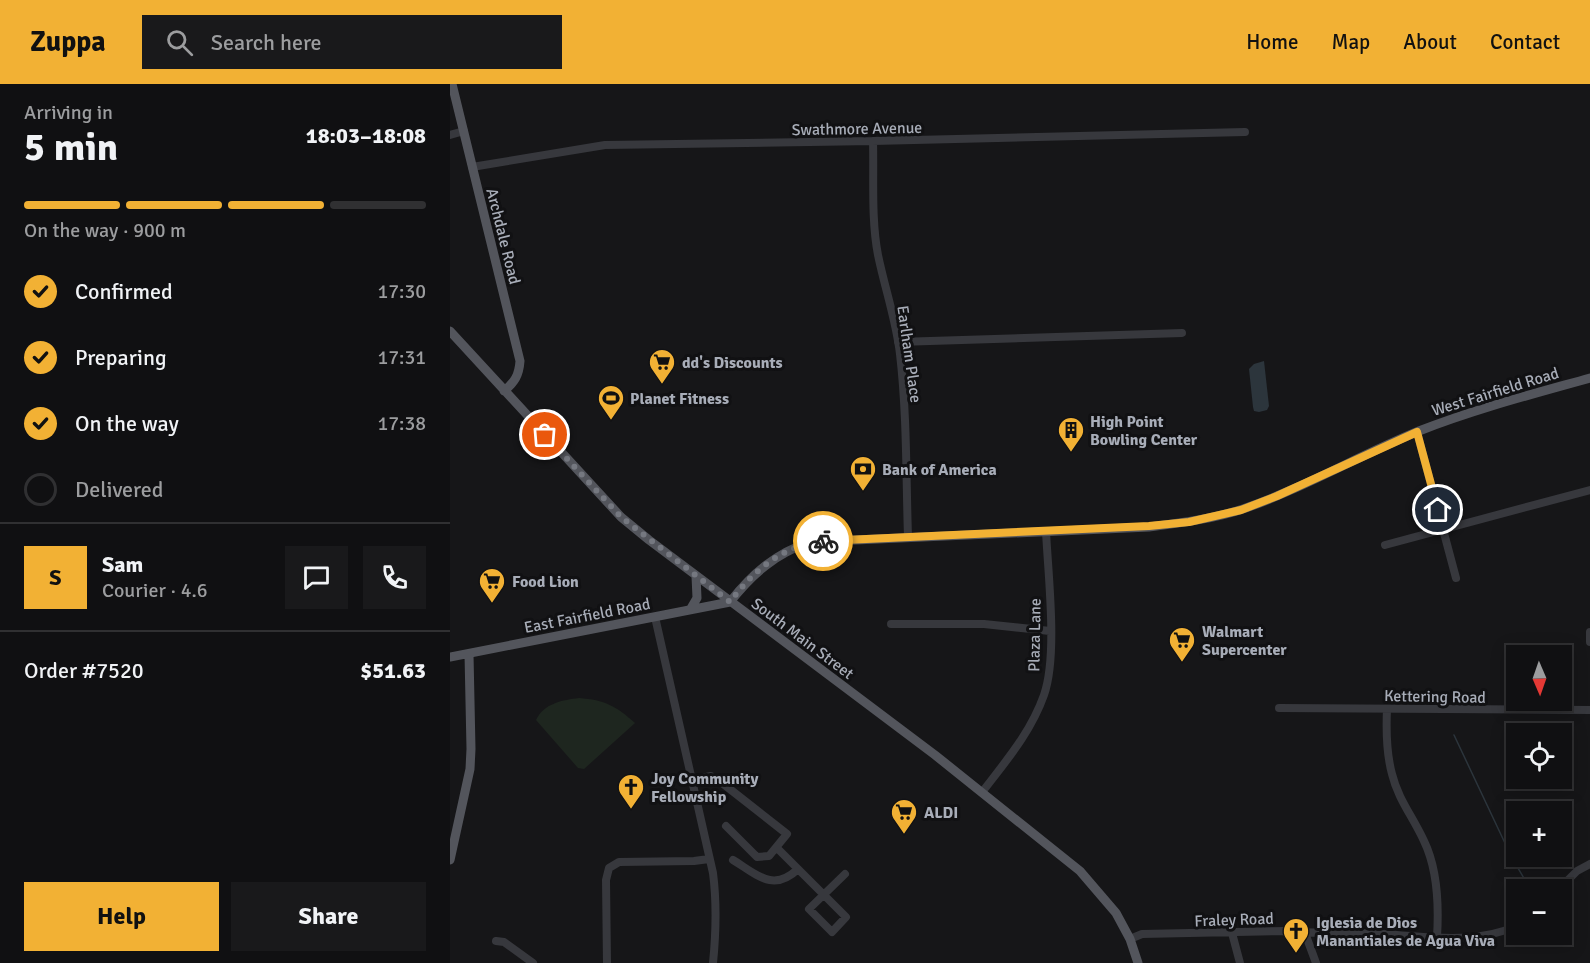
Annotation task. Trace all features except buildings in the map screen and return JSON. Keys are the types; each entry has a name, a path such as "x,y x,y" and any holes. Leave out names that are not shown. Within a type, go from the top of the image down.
{"main road":[{"name":"Archdale Road","path":"452,84 520,361 520,371 515,382 504,391"},
{"name":"South Main Street","path":"450,331 610,507 730,602 983,791 1080,871 1107,900 1130,939 1138,963"},
{"name":"West Fairfield Road","path":"730,602 766,564 794,547 822,541 1176,524 1241,510 1417,432 1493,405 1590,378"},
{"path":"690,610 696,598 696,576"},
{"name":"East Fairfield Road","path":"450,657 730,602"},
{"path":"450,860 470,769 469,654"}],"street":[{"path":"450,135 464,131"},
{"name":"Swathmore Avenue","path":"472,167 605,145 1245,132"},
{"name":"Earlham Place","path":"873,141 874,216 878,254 896,324 904,406 909,537"},
{"path":"898,342 1182,333"},
{"path":"1417,432 1456,578"},
{"path":"1385,545 1590,490"},
{"name":"Plaza Lane","path":"983,791 1022,739 1045,693 1050,662 1046,531"},
{"path":"655,617 716,893 716,938 713,963"},
{"path":"891,624 984,624 1050,631"},
{"path":"1590,632 1590,642"},
{"name":"Kettering Road","path":"1279,708 1590,710"},
{"path":"1387,709 1386,744 1391,773 1404,806 1424,840 1431,861 1437,898 1437,937"},
{"path":"692,780 711,776 717,779 788,834 769,856 757,858 726,826"},
{"path":"777,848 825,895 846,917 832,932 809,909 825,895 845,874"},
{"path":"607,963 606,880 609,868 620,862 709,859"},
{"path":"733,860 766,880 785,878 798,869"},
{"path":"1569,879 1577,871 1590,864"},
{"name":"Fraley Road","path":"1130,939 1143,934 1288,931 1437,937 1479,936 1506,930"},
{"path":"1232,933 1240,963"},
{"path":"1305,933 1316,963"},
{"path":"496,941 504,942 533,963"}],"shaded area":[{"path":"1264,361 1269,406 1267,410 1259,412 1254,411 1253,407 1249,369 1254,364"},
{"path":"579,698 610,705 635,723 584,769 578,768 536,720 539,714 549,706 560,701"}],"waterway":[{"path":"1454,735 1512,858 1524,879"}],"way so far":[{"path":"545,435 621,517 730,602 750,579 779,554 810,542 823,541"}],"place":[{"name":"dd's Discounts","path":"662,385"},
{"name":"Planet Fitness","path":"611,421"},
{"name":"High Point Bowling Center","path":"1071,453"},
{"name":"Bank of America","path":"863,492"},
{"name":"Food Lion","path":"492,604"},
{"name":"Walmart Supercenter","path":"1182,663"},
{"name":"Joy Community Fellowship","path":"631,810"},
{"name":"ALDI","path":"904,835"},
{"name":"Iglesia de Dios Manantiales de Agua Viva","path":"1296,954"}],"route":[{"path":"823,541 1149,526 1189,522 1241,510 1277,496 1417,432 1438,510"}]}
